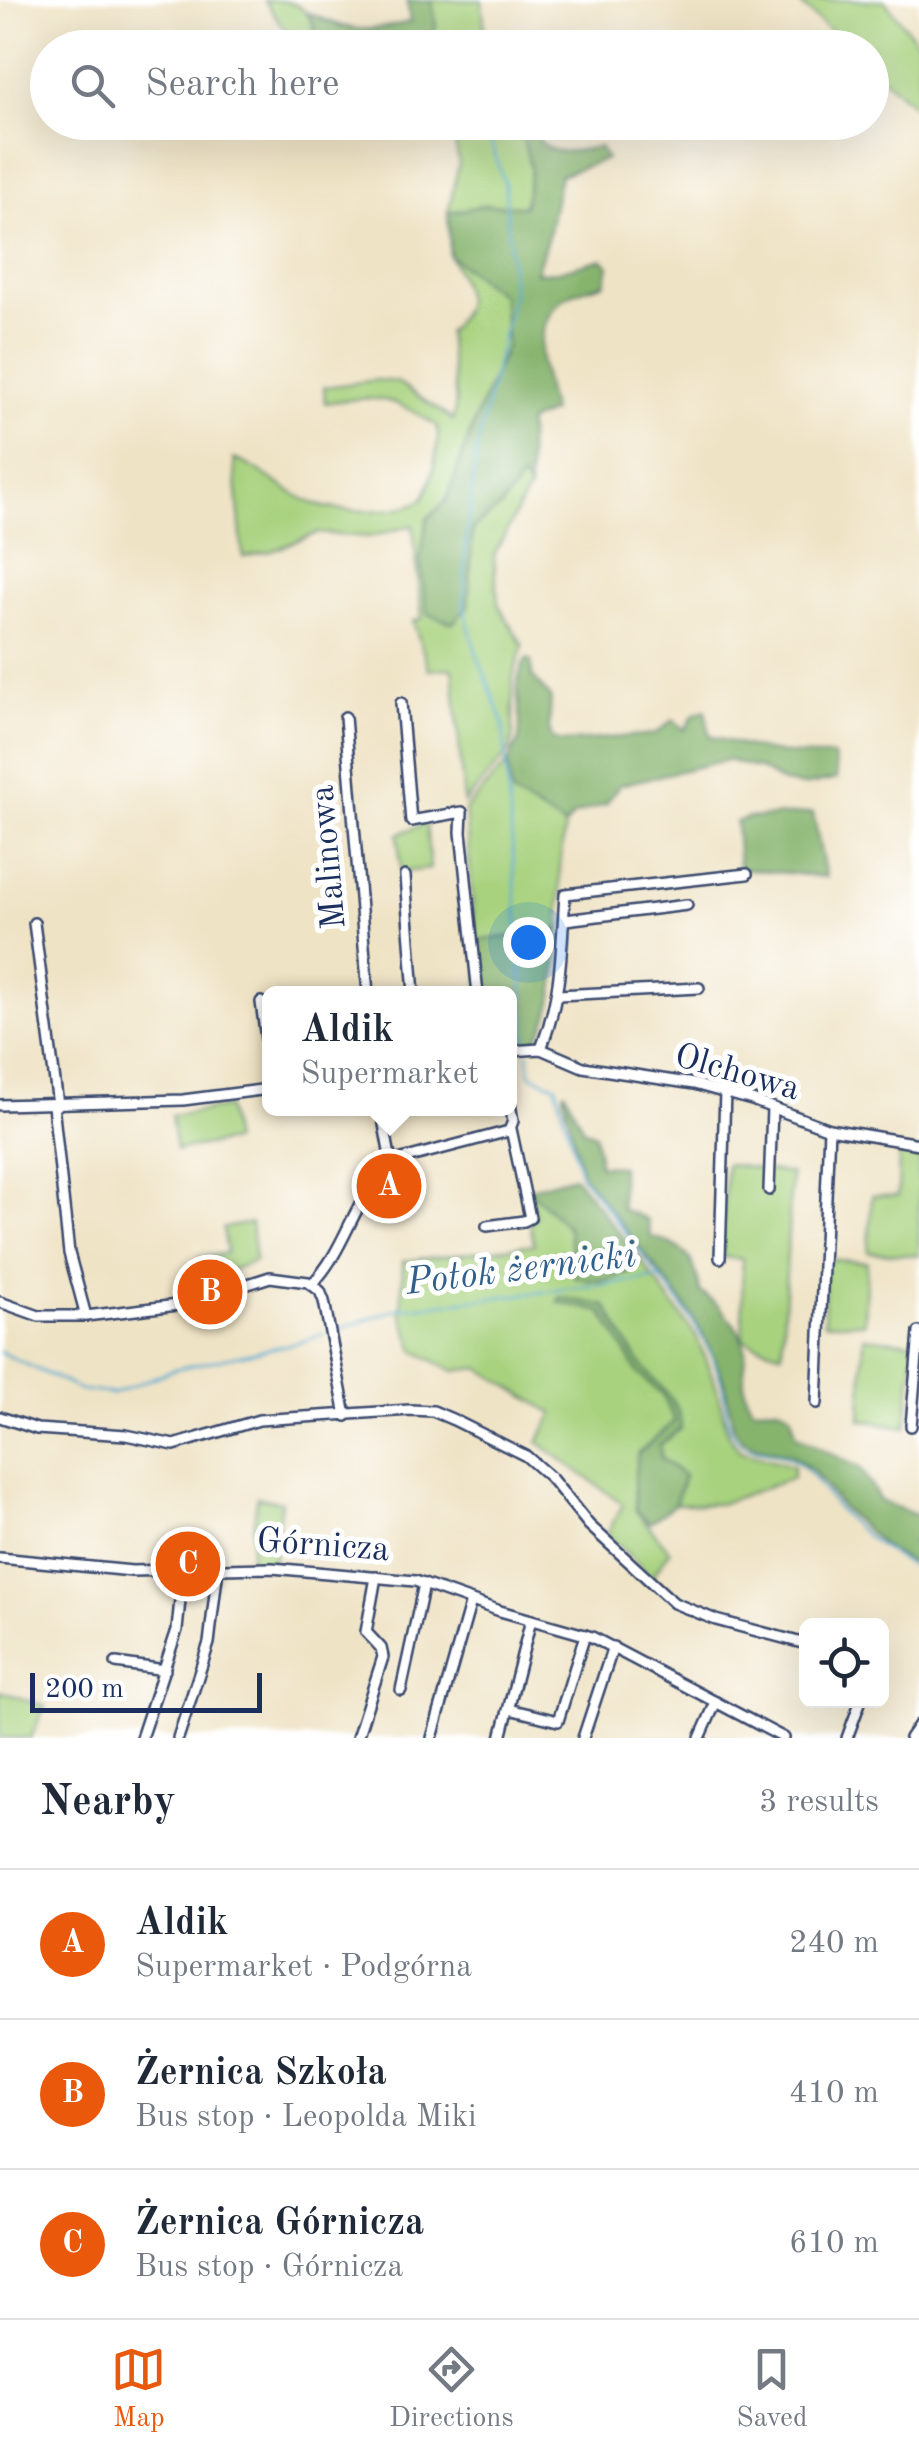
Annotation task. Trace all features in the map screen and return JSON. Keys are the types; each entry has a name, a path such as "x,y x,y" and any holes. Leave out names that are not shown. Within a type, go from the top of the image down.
{"street":[{"path":"401,703 411,821 462,812 460,832 477,986"},
{"name":"Malinowa","path":"345,717 367,986"},
{"path":"532,1050 558,995 565,894 747,874"},
{"path":"405,876 413,986"},
{"path":"565,920 688,905"},
{"path":"34,923 69,1253 86,1316"},
{"path":"558,995 698,988"},
{"path":"261,1002 262,1009"},
{"name":"Olchowa","path":"517,1051 532,1050 583,1067 725,1091 829,1129 919,1144"},
{"path":"0,1105 183,1100 262,1090"},
{"path":"720,1258 725,1091"},
{"path":"769,1190 772,1108"},
{"path":"382,1116 390,1162"},
{"path":"487,1226 530,1218 511,1129 513,1116"},
{"path":"312,1284 325,1270 373,1180 390,1162 511,1129"},
{"path":"816,1403 829,1129"},
{"path":"0,1302 38,1316 86,1316 186,1304 264,1278 297,1279 312,1284 322,1296 346,1416"},
{"path":"911,1426 919,1332"},
{"path":"0,1417 28,1427 130,1436 174,1445 259,1420 425,1410 480,1432 541,1468 590,1525 674,1603 716,1620 799,1642"},
{"name":"Górnicza","path":"0,1558 132,1571 264,1568 424,1584 585,1635 784,1738"},
{"name":"Górnicza","path":"178,1738 209,1643 218,1568"},
{"path":"142,1738 177,1630 183,1570"},
{"path":"357,1738 383,1657 381,1648 366,1632 376,1577"},
{"name":"Górnicza","path":"401,1690 424,1584"},
{"path":"432,1738 471,1601"},
{"path":"502,1738 531,1620"},
{"path":"509,1709 558,1721 585,1635"},
{"path":"582,1738 613,1647"},
{"path":"116,1663 165,1670"},
{"path":"700,1738 716,1702"},
{"path":"847,1738 858,1708"},
{"path":"910,1738 919,1725"}],"green space":[{"path":"264,0 297,5 309,16 315,30 285,30"},
{"path":"428,0 482,0 485,30 433,30 432,1"},
{"path":"796,0 884,0 919,44 919,111 889,84 889,30 829,30"},
{"path":"407,1 432,1 434,30 315,30 309,13 337,25 369,29 410,22"},
{"path":"454,140 523,140 531,170 524,206 484,205 448,213 459,163"},
{"path":"523,140 540,140 557,151 599,147 606,159 560,175 536,273 603,259 609,266 605,283 565,298 545,325 542,369 552,412 528,422 529,488 522,478 501,507 473,528 468,607 453,623 427,614 420,560 427,519 447,500 507,345 502,296 450,256 448,213 484,205 524,206 531,170"},
{"path":"450,256 502,296 507,345 447,500 427,519 469,566 473,528 501,507 522,477 529,488 494,555 498,604 523,646 513,676 510,751 464,803 453,668 429,670 413,621 422,619 413,525 369,537 317,533 272,551 243,557 234,459 325,507 384,510 421,500 434,464 437,426 384,400 325,403 324,387 377,380 397,382 453,420 456,401 447,332 462,313 465,296"},
{"path":"527,659 531,661 532,676 551,698 552,739 563,742 655,734 673,720 685,730 693,715 705,710 710,736 771,752 834,756 837,779 804,786 783,783 760,769 727,760 619,785 606,804 574,815 565,826 512,794 509,765 519,738 518,687"},
{"path":"509,761 512,794 565,826 560,862 560,930 476,941 465,810"},
{"path":"813,813 826,877 739,868 736,822"},
{"path":"426,823 430,869 401,872 398,834"},
{"path":"560,930 551,1005 541,1033 532,1044 517,1045 517,986 481,986 476,941"},
{"path":"565,1091 583,1129 595,1134 599,1165 621,1166 621,1209 647,1219 651,1237 672,1244 686,1255 700,1292 724,1312 739,1332 745,1348 745,1390 753,1408 779,1407 791,1414 796,1435 861,1469 880,1501 919,1516 919,1532 912,1544 919,1549 919,1567 888,1550 843,1509 813,1471 791,1455 757,1447 734,1429 724,1381 703,1334 582,1174"},
{"path":"227,1107 233,1141 176,1150 171,1116"},
{"path":"899,1150 919,1151 919,1256 868,1252 872,1196 898,1196"},
{"path":"726,1164 791,1174 782,1353 743,1340 742,1259 722,1257"},
{"path":"574,1176 639,1258 618,1277 594,1281 575,1277 568,1228 528,1189"},
{"path":"528,1189 568,1228 575,1261 627,1274 639,1258 696,1336 716,1385 728,1435 740,1451 793,1466 793,1478 719,1504 675,1504 684,1476 661,1458 660,1445 681,1428 673,1402 639,1361 606,1306 559,1302 602,1311 638,1373 663,1395 675,1421 638,1453 634,1480 636,1511 670,1551 652,1577 607,1534 623,1504 538,1442 554,1414 479,1368 454,1371 415,1351 401,1312 403,1261 534,1244 530,1224 536,1217"},
{"path":"251,1223 255,1261 216,1276 220,1288 206,1292 199,1258 227,1253 223,1228"},
{"path":"825,1259 867,1262 864,1323 824,1323"},
{"path":"560,1297 606,1306 633,1354 677,1409 681,1428 660,1445 661,1458 684,1476 675,1504 650,1523 636,1511 634,1481 638,1454 675,1421 663,1395 638,1373 602,1312 558,1302"},
{"path":"864,1337 915,1342 906,1427 861,1420"},
{"path":"257,1497 281,1502 273,1564 249,1563"},
{"path":"0,1691 45,1706 31,1738 0,1738"}],"waterway":[{"path":"490,140 505,185 513,294 477,448 465,551 464,608 503,722 527,1045"},
{"path":"528,1053 530,1074 556,1086 581,1175 660,1278"},
{"name":"Potok żernicki","path":"333,1331 398,1309 660,1278 711,1355 736,1438 742,1444 799,1464 857,1528 919,1570"},
{"name":"Potok żernicki","path":"0,1352 81,1390 113,1394 175,1369 301,1342 325,1333"}],"place":[{"name":"Aldik","path":"389,1186"},
{"name":"Żernica Szkoła","path":"210,1292"},
{"name":"Żernica Górnicza","path":"188,1564"}]}
